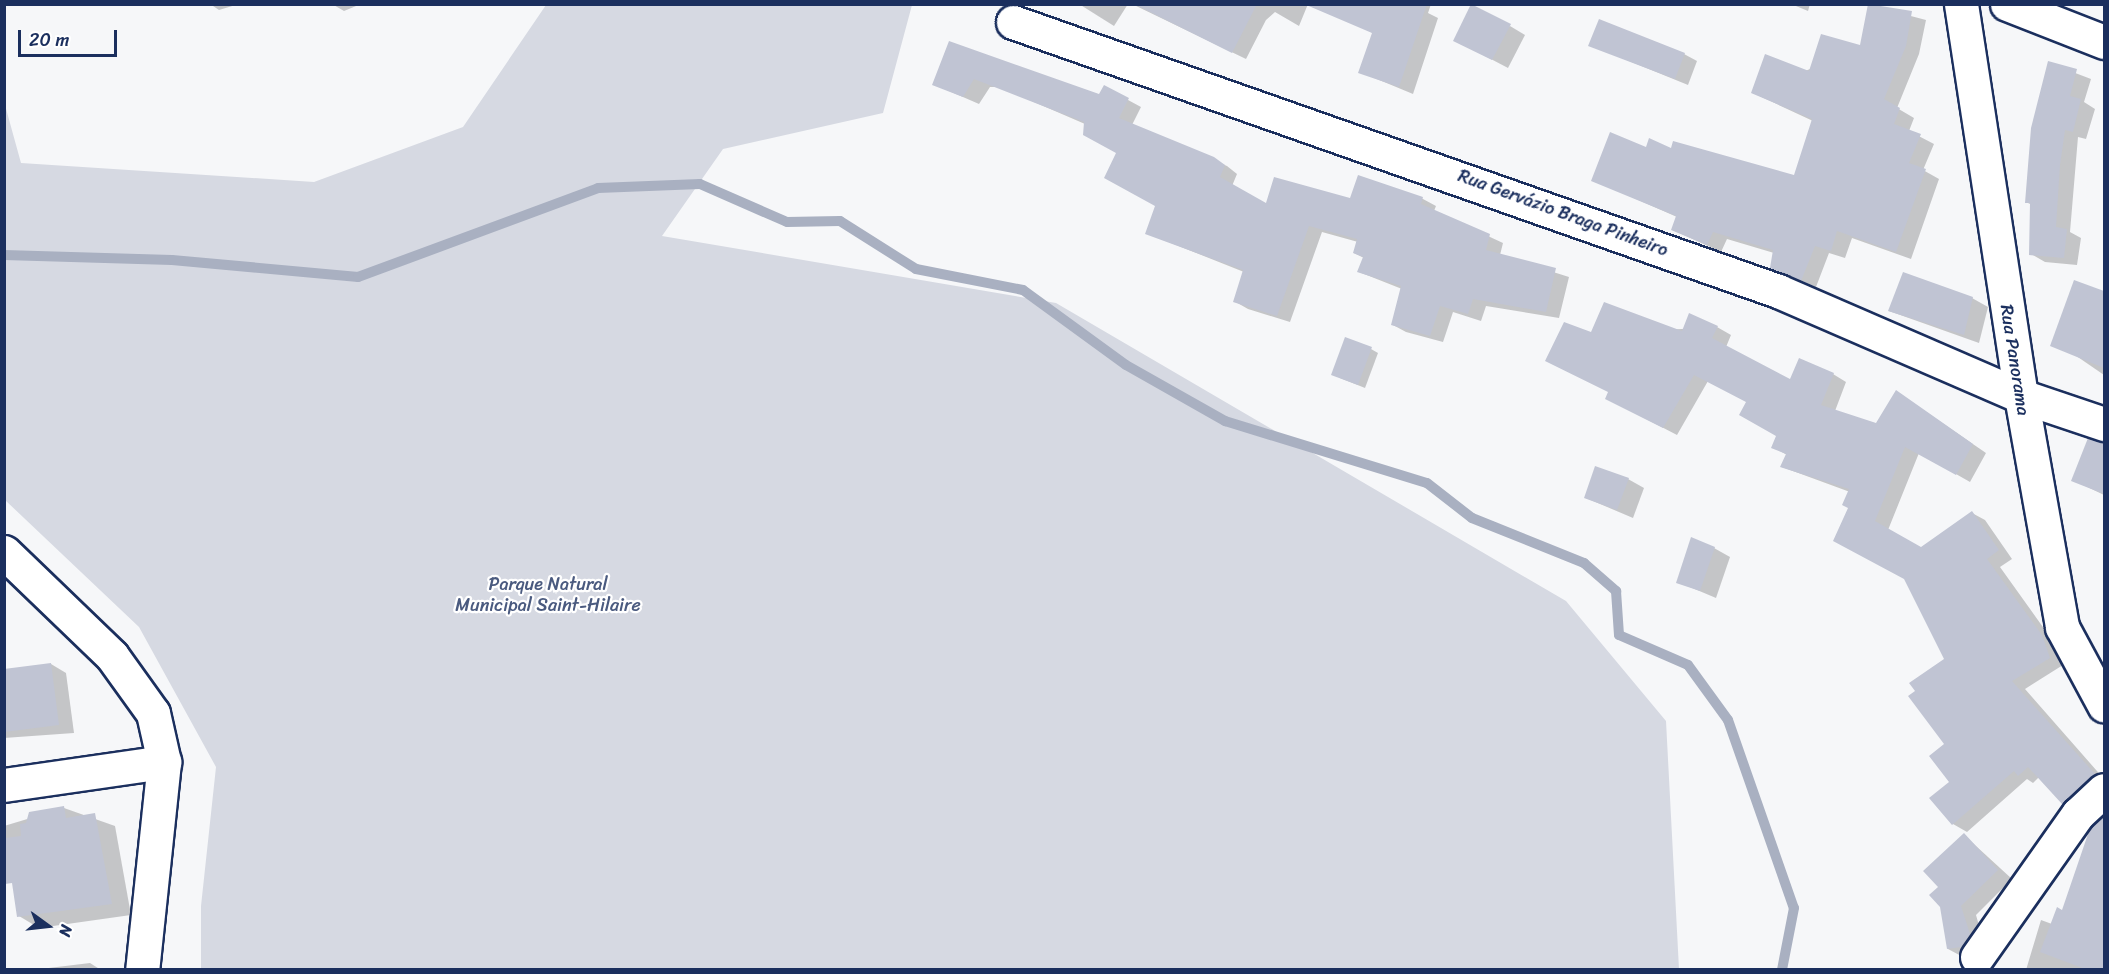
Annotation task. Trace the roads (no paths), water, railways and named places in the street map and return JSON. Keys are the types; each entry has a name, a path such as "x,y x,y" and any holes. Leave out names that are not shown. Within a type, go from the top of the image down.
{"street":[{"name":"Rua Panorama","path":"1960,4 2021,396 2062,627 2104,705"},
{"path":"2007,4 2104,42"},
{"name":"Rua Gervázio Braga Pinheiro","path":"1013,22 1778,291 2021,396 2104,424"},
{"path":"4,552 112,656 153,713 164,762 142,969"},
{"path":"4,785 164,762"},
{"path":"1977,957 2078,814 2104,790"}],"waterway":[{"path":"4,255 172,260 358,277 598,188 700,184 787,222 840,221 916,269 1023,290 1126,365 1225,421 1427,483 1472,518 1584,563 1616,591 1619,635 1688,665 1728,720 1794,908 1782,970"}],"park label":[{"name":"Parque Natural Municipal Saint-Hilaire","path":"548,595"}]}
